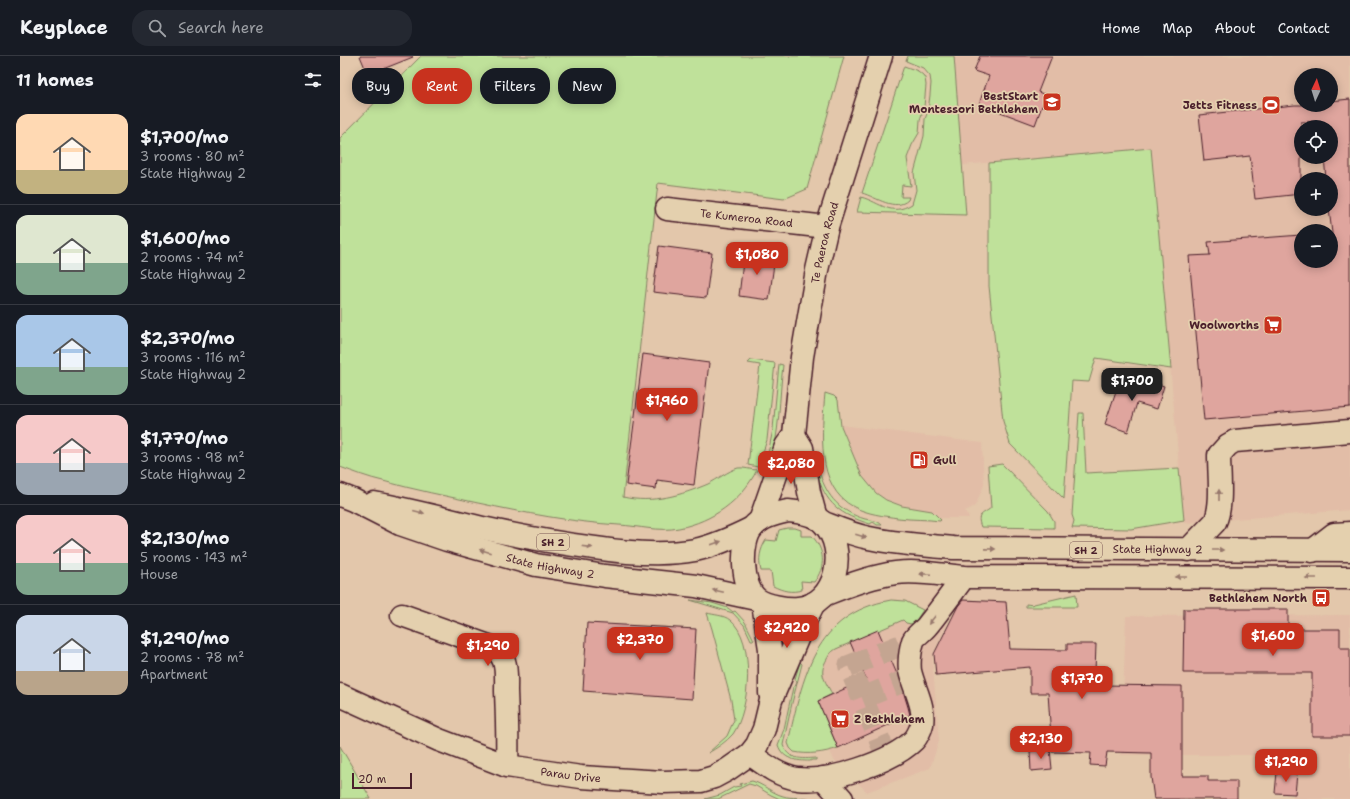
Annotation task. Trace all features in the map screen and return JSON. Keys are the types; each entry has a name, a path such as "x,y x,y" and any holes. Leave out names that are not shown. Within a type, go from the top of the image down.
{"main road":[{"name":"Te Paeroa Road","path":"756,525 786,446 794,435 802,356 817,270 827,227 880,56"},
{"name":"Te Kumeroa Road","path":"667,209 827,227"},
{"path":"1188,550 1215,522 1219,512 1219,455 1228,445 1235,441 1350,431"},
{"path":"794,435 802,448 809,492 820,520 831,534 837,560 832,584 820,599"},
{"name":"State Highway 2","path":"347,497 403,508 519,536 619,552 651,553 696,550 732,537 756,525"},
{"name":"State Highway 2","path":"347,497 407,526 447,540 536,565 606,576 696,586 759,601"},
{"name":"SH 2","path":"756,525 778,513 788,511 797,512 820,520"},
{"name":"State Highway 2","path":"820,520 843,531 868,538 905,544 953,548 1350,550"},
{"path":"756,525 746,543 744,571 748,586 759,601"},
{"path":"1312,551 1334,534 1350,533"},
{"name":"SH 2","path":"759,601 781,608 799,608 852,584 882,575 898,573 925,573 964,577 1350,578"},
{"path":"750,754 781,774 807,780 838,775 878,762 898,752 915,740 921,726 923,714 910,671 910,658 914,640 926,628 964,577"},
{"name":"Parau Drive","path":"340,695 440,740 507,766 581,777 663,782 701,781 714,777 727,770 750,754 761,737 771,700 803,625 820,599"},
{"name":"Parau Drive","path":"759,601 770,649 771,700"},
{"path":"402,615 489,646 496,649 501,654 504,662 506,679 508,737 507,766"},
{"path":"823,778 842,799"}],"shaded area":[{"path":"954,56 1350,56 1350,510 1184,523 1151,148 962,165"},
{"name":"Gull","path":"841,425 982,443 984,485 975,506 965,511 969,518 940,518 932,511 902,506 886,500 876,493 862,476"},
{"name":"Z Bethlehem","path":"899,613 920,614 947,624 933,654 939,741 930,768 867,792 834,760 830,751 813,753 807,679 826,644"},
{"path":"1350,615 1350,799 1293,799 1293,755 1121,755 1126,616"}],"green space":[{"path":"421,56 844,56 807,189 784,199 658,183 623,497 634,499 656,499 677,495 708,484 738,468 757,470 743,491 725,508 714,515 691,525 672,529 601,524 531,514 496,507 378,480 340,467 340,138 374,104 404,104 404,73"},
{"path":"908,56 954,56 966,215 857,212 861,197 886,208 892,209 904,208 912,204 916,190 914,173 924,136 925,119 928,111 931,83 930,76 923,68 906,61"},
{"path":"904,66 918,71 923,75 926,85 919,133 907,158 911,186 902,185 901,197 909,197 908,200 897,205 862,193"},
{"path":"1151,148 1171,369 1096,358 1089,382 1072,381 1064,499 1010,444 1003,421 989,286 989,163"},
{"path":"751,360 775,363 767,440 758,467 748,465 760,365 748,363"},
{"path":"779,364 783,365 779,415 776,441 770,465 767,463 767,459 773,429"},
{"path":"825,393 834,396 838,400 841,426 862,476 876,493 886,500 902,506 932,511 941,520 940,521 904,519 876,514 854,507 841,498 833,486 827,472 824,456 823,424"},
{"path":"1079,413 1083,413 1086,473 1179,468 1184,520 1131,529 1072,528 1074,521 1072,515"},
{"path":"1002,464 1048,511 1054,521 1054,528 981,527 979,520 981,515 991,508 988,466"},
{"path":"817,473 820,474 831,496 842,508 856,516 882,525 877,525 873,522 870,524 851,517 836,507 825,493 820,484"},
{"path":"787,528 801,530 801,536 812,536 822,553 822,565 818,576 814,582 801,581 802,590 798,591 787,591 773,586 771,571 761,571 760,567 760,555 766,540 776,541 779,530"},
{"path":"1076,594 1077,607 1026,607 1026,604 1033,605"},
{"path":"690,600 712,603 728,608 733,612 735,611 745,622 754,640 751,640 744,625 733,613"},
{"path":"891,600 905,601 923,610 915,622 911,624 906,623 903,620 836,649 829,655 824,664 823,673 825,681 832,694 818,701 838,748 816,753 794,752 788,743 807,672 816,652 829,634 845,619 865,607"},
{"path":"707,613 728,618 738,630 744,643 748,676 743,709 739,723 730,737 708,753 727,736 734,720 731,700"},
{"path":"800,662 802,664 783,745 788,754 796,758 816,758 816,760 810,761 800,761 787,757 780,750 778,745 784,729 793,687 797,682 795,679"},
{"path":"340,746 371,799 340,799"},
{"path":"752,781 783,796 811,799 780,799 756,786 749,784 718,799 705,799 720,795 734,787 741,786 740,784"}],"building":[{"path":"360,56 413,57 386,68 365,68"},
{"path":"980,56 1052,56 1038,92 1046,95 1035,125 979,104 989,76 974,71"},
{"name":"Woolworths","path":"1350,99 1350,407 1204,420 1189,256 1210,255 1208,242 1294,236 1294,268 1338,268 1338,224 1331,224 1330,216 1338,216 1338,172 1325,172 1325,164 1338,164 1338,120 1294,120 1294,164 1301,164 1301,172 1294,172 1294,195 1255,199 1250,156 1204,161 1199,115 1294,105 1294,112 1338,112 1338,100"},
{"path":"659,246 712,253 706,298 653,292"},
{"path":"744,253 775,257 769,300 739,296"},
{"path":"643,354 709,363 694,485 657,480 656,489 626,485"},
{"path":"1139,378 1164,386 1157,409 1137,403 1128,432 1105,424 1119,382 1136,388"},
{"path":"963,600 1006,602 1010,649 1067,650 1067,644 1096,644 1095,672 1101,672 1100,685 1182,686 1182,776 1208,776 1208,781 1237,781 1237,799 1154,799 1151,777 1151,753 1107,752 1105,766 1090,765 1091,753 1052,752 1048,693 1030,693 1030,667 936,675 934,654 958,606"},
{"path":"1184,609 1288,609 1288,629 1340,629 1340,648 1350,648 1350,736 1312,736 1312,673 1183,673"},
{"path":"587,623 696,629 692,699 583,691"},
{"path":"878,630 900,681 910,715 838,748 818,701 866,679 850,642"},
{"path":"1050,749 1052,769 1031,771 1030,751"},
{"path":"1277,772 1297,773 1295,794 1275,793"}],"tunnel":[{"path":"887,758 849,666 914,640"},
{"path":"862,698 912,678"}],"place":[{"name":"BestStart Montessori Bethlehem","path":"1052,102"},
{"name":"Jetts Fitness","path":"1271,105"},
{"name":"Woolworths","path":"1273,325"},
{"name":"Gull","path":"919,460"},
{"name":"Bethlehem North","path":"1321,598"},
{"name":"Z Bethlehem","path":"840,719"}]}
